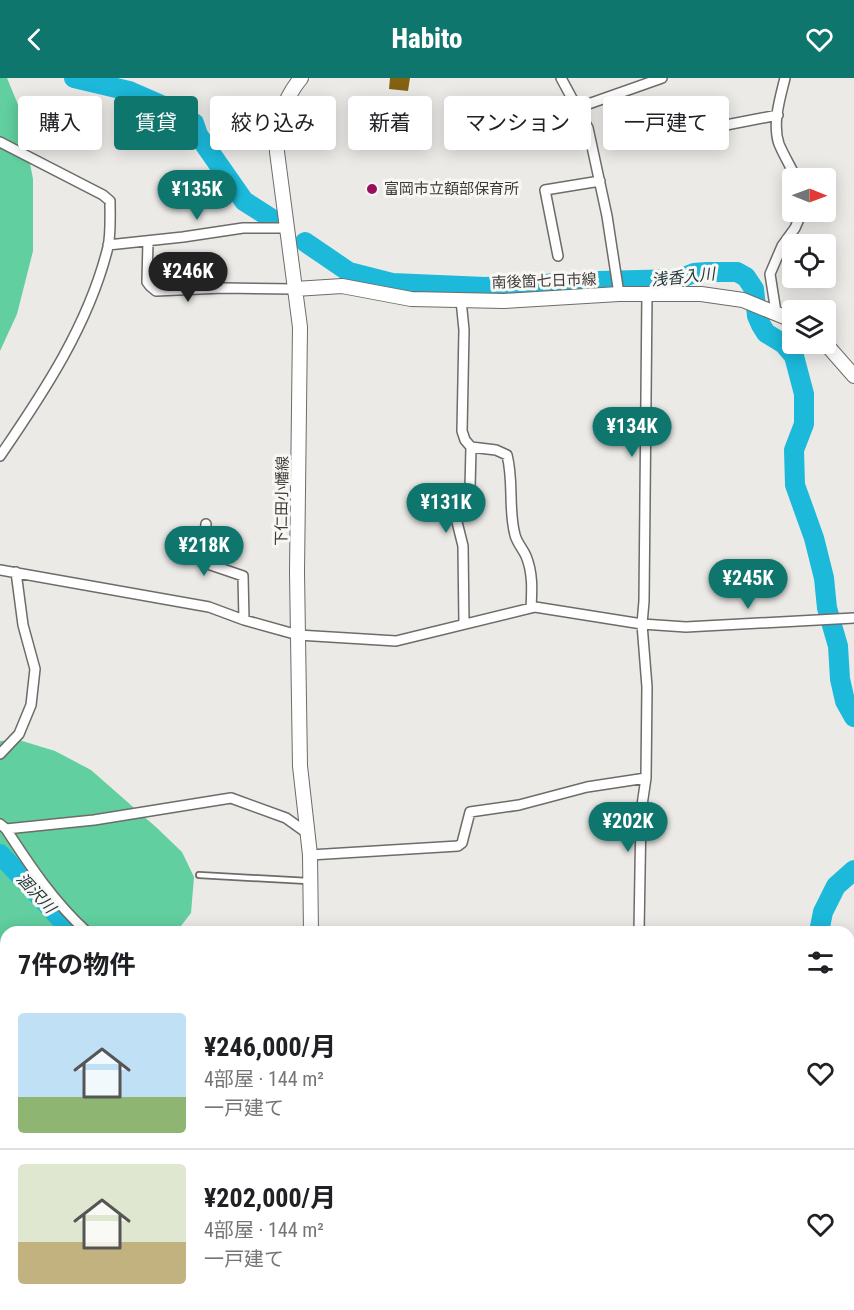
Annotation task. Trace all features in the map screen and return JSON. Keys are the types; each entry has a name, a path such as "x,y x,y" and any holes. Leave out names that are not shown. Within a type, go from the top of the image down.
{"main road":[{"name":"下仁田小幡線","path":"299,79 286,99 277,135 277,152 300,327 297,572 300,766 310,855 311,926"},
{"name":"南後箇七日市線","path":"294,289 342,286 397,298 504,301 618,289 647,294 701,294 745,301 782,315"},
{"path":"835,354 854,376"}],"street":[{"path":"561,78 571,96"},
{"path":"626,78 628,90"},
{"path":"591,103 663,78"},
{"path":"785,78 778,115 778,142 791,168"},
{"path":"729,124 778,115"},
{"path":"591,141 618,289"},
{"path":"0,142 103,195 110,201 108,245 96,285 70,344 0,456"},
{"path":"558,256 545,190 600,181"},
{"path":"772,310 770,274 782,246 798,222"},
{"path":"108,245 243,228 287,228"},
{"path":"148,241 147,282 156,291 222,288 294,289"},
{"path":"639,926 641,812 646,778 647,687 642,624 647,294"},
{"path":"461,300 464,330 462,431 471,447 470,488 455,514 463,546 464,624"},
{"path":"471,447 496,450 507,455 512,472 515,537 526,555 530,569 531,608"},
{"path":"206,524 202,562 243,576 244,620"},
{"path":"0,570 209,607 244,620 298,634 396,641 531,608 642,624 686,627 854,618"},
{"path":"0,754 19,734 31,705 35,669 23,625 16,572"},
{"path":"310,855 458,846 462,843 470,812 519,805 578,789 646,778"},
{"path":"80,926 36,876 3,826 94,820 231,798 286,818 307,833"}],"lane":[{"path":"199,874 311,881"}],"green space":[{"path":"0,78 7,78 18,105 18,150 27,150 33,179 33,251 17,314 0,351"},
{"path":"19,740 55,751 91,770 182,852 194,877 191,913 181,926 0,926 0,741"}],"building":[{"path":"390,78 410,78 408,91 389,89"}],"waterway":[{"name":"浅香入川","path":"74,78 129,91 194,123 198,135 244,201 272,219"},
{"name":"浅香入川","path":"305,242 349,272 392,283 485,287 679,279 694,273 707,272 737,272 746,277 754,289 757,316 761,325 766,333 784,344 794,356 804,394 804,424 794,450 795,485 814,538 824,578 827,608 838,646 840,679 845,701 854,717"},
{"name":"涸沢川","path":"0,854 67,926"},
{"name":"浅香入川","path":"820,926 823,912 836,886 854,870"}],"place":[{"name":"富岡市立額部保育所","path":"372,189"}]}
